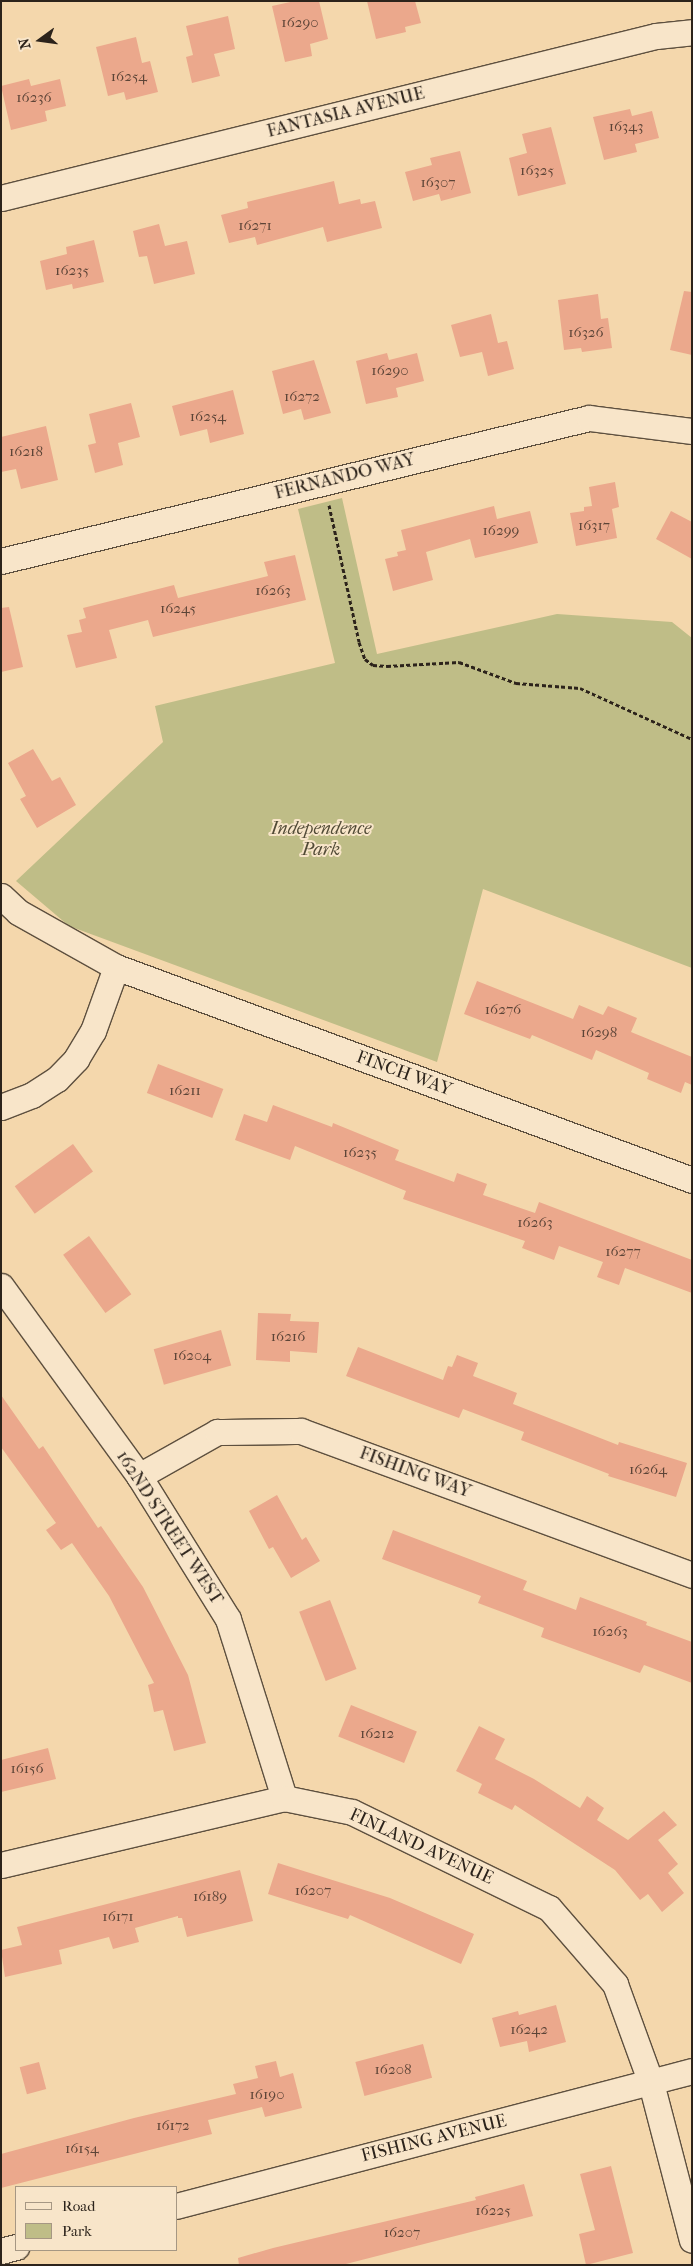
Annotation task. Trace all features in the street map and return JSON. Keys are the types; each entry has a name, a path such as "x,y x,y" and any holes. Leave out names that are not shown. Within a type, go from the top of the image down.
{"street":[{"name":"FANTASIA AVENUE","path":"1,198 656,36 692,32"},
{"name":"FERNANDO WAY","path":"1,561 589,418 692,431"},
{"path":"1,896 18,912 116,967 92,1031 76,1059 57,1079 40,1090 1,1107"},
{"name":"FINCH WAY","path":"116,967 692,1180"},
{"name":"162ND STREET WEST","path":"1,1286 139,1476 228,1619 284,1798"},
{"name":"FISHING WAY","path":"139,1476 218,1432 302,1431 692,1575"},
{"name":"FINLAND AVENUE","path":"1,1865 284,1798 352,1812 549,1908 614,1984 651,2083 692,2240"},
{"name":"FISHING AVENUE","path":"178,2205 692,2071"},
{"path":"1,2251 15,2247"}],"path":[{"path":"324,482 359,642 365,659 373,665 459,662 516,683 580,688 692,739"}],"green space":[{"name":"Independence Park","path":"342,498 377,654 557,614 672,622 692,638 692,968 483,889 437,1062 69,926 16,881 163,742 155,706 335,663 298,509"}],"building":[{"path":"295,1 319,1 328,39 310,44 312,56 285,62 272,6"},
{"path":"367,1 415,1 421,23 405,27 406,32 376,39"},
{"path":"228,16 235,49 214,54 220,76 192,83 186,57 193,55 186,26"},
{"path":"136,37 142,63 150,61 158,92 126,100 124,92 108,96 96,47"},
{"path":"29,79 31,86 60,79 66,106 45,111 47,121 11,130 1,86"},
{"path":"630,109 632,116 652,111 659,138 635,144 637,152 604,160 593,117"},
{"path":"551,127 566,184 518,196 509,158 527,153 522,134"},
{"path":"460,151 471,193 441,201 439,194 413,201 405,172 432,165 430,158"},
{"path":"334,181 339,204 360,199 361,204 375,201 382,228 327,242 323,227 257,245 255,237 229,243 221,215 248,208 247,202"},
{"path":"159,224 165,246 187,241 195,274 154,284 147,256 139,257 133,231"},
{"path":"94,240 104,282 73,289 72,284 46,290 40,261 67,254 66,247"},
{"path":"684,291 692,292 692,355 670,350"},
{"path":"598,294 601,319 608,318 612,348 582,352 581,348 564,350 558,300"},
{"path":"491,314 498,343 507,341 514,369 488,376 482,352 460,357 451,325"},
{"path":"387,353 389,360 417,353 424,381 396,388 398,397 366,404 356,361"},
{"path":"314,360 331,413 304,420 301,409 283,414 272,371"},
{"path":"233,390 244,434 210,443 207,429 180,436 172,406"},
{"path":"131,403 140,437 118,443 123,465 95,473 88,445 96,443 89,414"},
{"path":"46,426 58,480 21,489 16,469 1,472 1,437"},
{"path":"615,482 619,507 612,509 617,538 576,546 570,513 584,511 584,507 592,506 589,487"},
{"path":"494,506 497,519 530,511 538,543 475,558 470,539 426,552 433,580 393,591 385,559 398,556 397,552 406,550 401,530"},
{"path":"671,511 692,522 692,559 656,539"},
{"path":"295,555 306,600 153,637 148,620 109,630 117,658 76,668 67,635 82,632 79,620 86,618 83,608 174,585 178,598 268,576 264,562"},
{"path":"9,607 23,667 1,672 1,608"},
{"path":"33,749 52,781 60,777 76,805 37,828 20,799 26,796 8,763"},
{"path":"477,981 573,1019 579,1005 603,1015 608,1006 637,1018 631,1032 692,1057 692,1085 685,1082 681,1093 647,1079 649,1073 596,1050 592,1060 532,1035 530,1039 464,1014"},
{"path":"158,1064 223,1089 212,1118 147,1093"},
{"path":"273,1105 332,1127 333,1123 399,1150 395,1160 454,1182 457,1173 487,1184 483,1195 535,1213 539,1202 692,1260 692,1293 625,1268 619,1285 597,1277 603,1262 559,1246 554,1260 522,1248 525,1241 403,1199 406,1191 295,1146 290,1160 235,1140 244,1114 267,1122"},
{"path":"73,1144 93,1172 35,1214 15,1186"},
{"path":"89,1236 131,1294 105,1313 63,1255"},
{"path":"258,1313 291,1314 290,1321 319,1322 317,1353 290,1351 290,1362 256,1360"},
{"path":"221,1330 231,1366 164,1385 154,1349"},
{"path":"358,1347 443,1380 448,1366 452,1367 457,1355 478,1363 473,1376 517,1393 513,1404 618,1445 619,1442 687,1463 676,1497 608,1476 609,1474 521,1440 524,1432 463,1409 459,1418 346,1376"},
{"path":"1,1395 39,1449 43,1446 98,1528 101,1526 143,1587 188,1675 206,1743 174,1751 163,1710 154,1712 148,1685 154,1683 109,1596 72,1543 61,1550 46,1530 56,1523 1,1447"},
{"path":"277,1495 302,1540 306,1537 320,1561 291,1578 273,1547 269,1549 249,1511"},
{"path":"393,1530 527,1581 523,1590 576,1610 580,1597 647,1622 646,1625 692,1642 692,1683 644,1665 640,1673 541,1637 544,1628 478,1603 481,1596 382,1559"},
{"path":"330,1600 357,1669 326,1681 299,1612"},
{"path":"351,1705 417,1732 404,1763 338,1737"},
{"path":"479,1726 505,1739 495,1759 534,1779 580,1808 587,1796 604,1808 597,1820 628,1840 664,1811 677,1825 658,1840 678,1864 668,1873 684,1893 662,1912 648,1894 640,1900 615,1870 515,1805 512,1810 478,1793 482,1784 456,1771"},
{"path":"48,1748 56,1779 1,1792 1,1760"},
{"path":"278,1863 390,1898 474,1934 461,1964 350,1915 348,1919 268,1894"},
{"path":"240,1870 253,1921 187,1937 182,1918 178,1918 178,1916 135,1928 139,1942 113,1949 109,1937 59,1950 62,1964 5,1977 1,1950 22,1945 17,1927"},
{"path":"556,2005 566,2042 529,2052 527,2041 500,2047 492,2018 518,2011 519,2015"},
{"path":"423,2044 432,2078 364,2096 355,2062"},
{"path":"276,2061 280,2077 293,2073 302,2108 265,2117 262,2107 208,2120 212,2134 1,2188 1,2154 134,2118 236,2094 233,2084 258,2078 255,2066"},
{"path":"39,2062 46,2089 27,2094 20,2067"},
{"path":"611,2166 633,2253 586,2265 579,2234 595,2230 580,2174"},
{"path":"524,2184 533,2216 342,2265 239,2265 238,2258 273,2248 476,2200 475,2197"}]}
